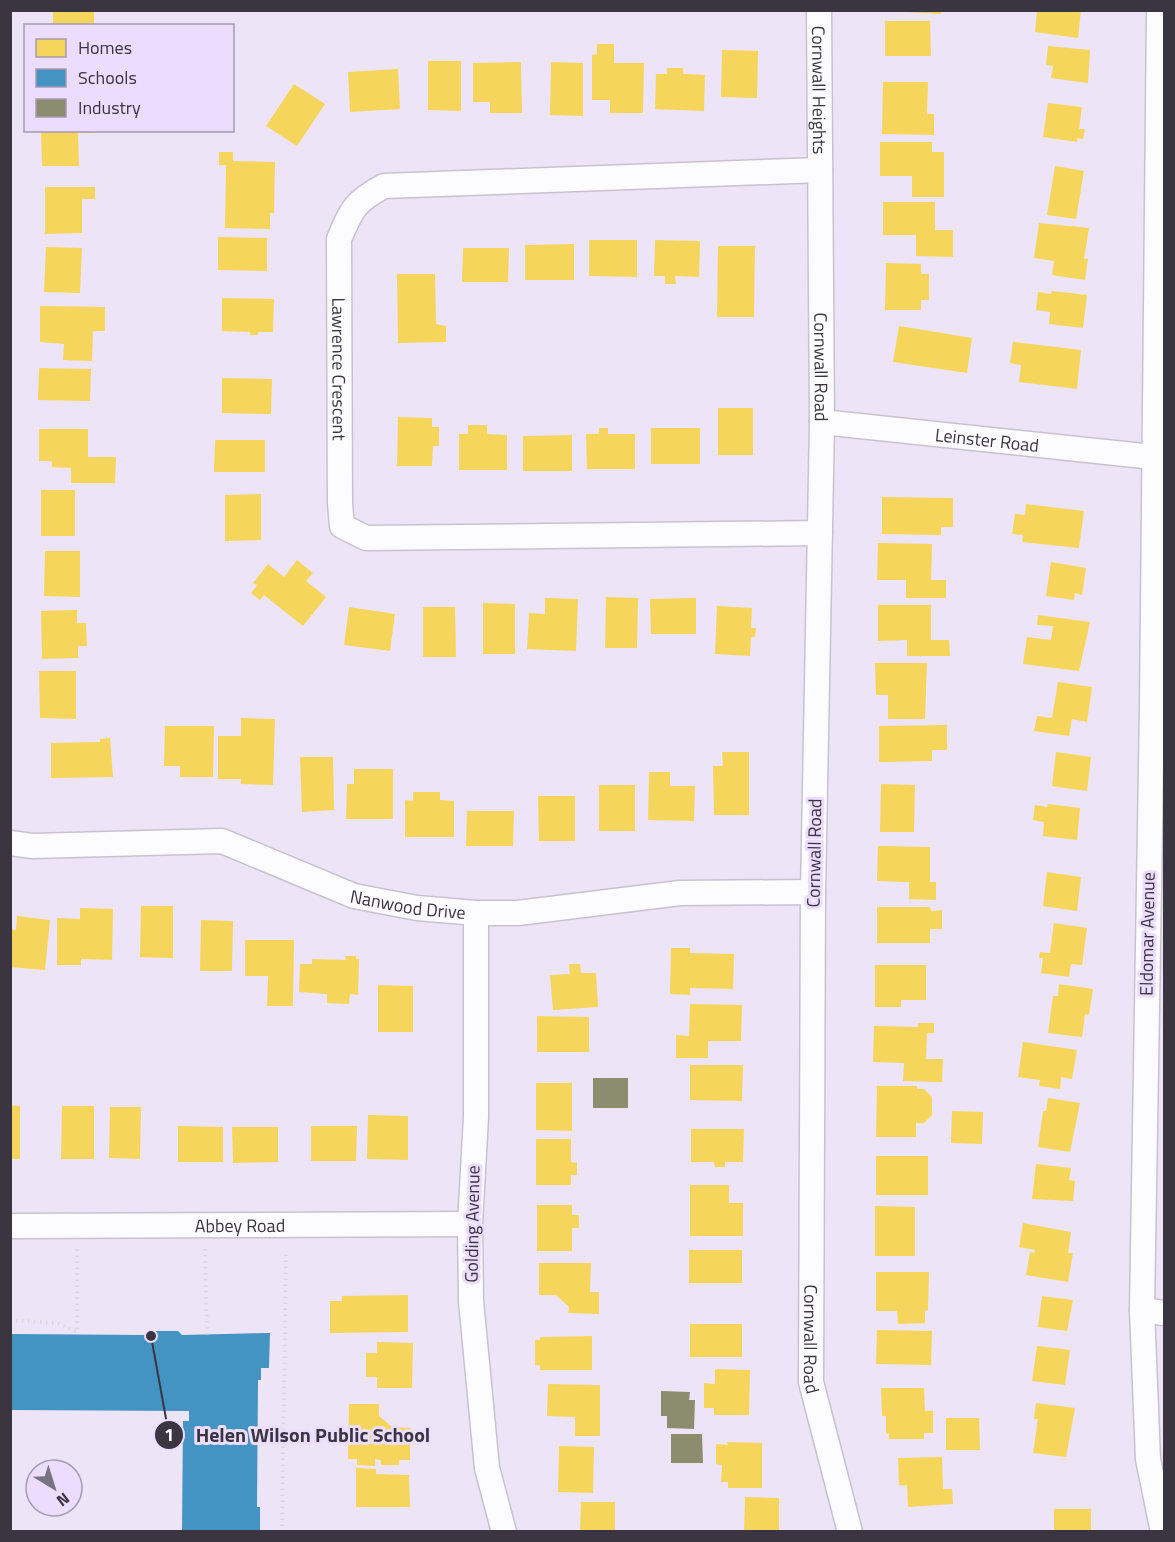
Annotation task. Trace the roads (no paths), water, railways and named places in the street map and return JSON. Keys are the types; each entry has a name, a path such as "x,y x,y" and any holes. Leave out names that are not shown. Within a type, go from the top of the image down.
{"street":[{"name":"Cornwall Heights","path":"819,10 820,170"},
{"name":"Eldomar Avenue","path":"1159,10 1160,231 1153,457 1158,706 1153,1312 1148,1459 1163,1532"},
{"name":"Cornwall Road","path":"820,170 822,422 813,892 811,1382 850,1532"},
{"name":"Lawrence Crescent","path":"820,170 384,186 362,197 352,210 339,239 340,503 342,526 353,533 366,538 820,532"},
{"name":"Leinster Road","path":"822,422 1153,457"},
{"name":"Nanwood Drive","path":"10,843 32,846 222,841 354,896 417,908 476,913 518,913 680,893 813,892"},
{"name":"Golding Avenue","path":"476,913 476,1117 470,1224 471,1301 487,1467 504,1532"},
{"name":"Abbey Road","path":"10,1226 470,1224"}],"place":[{"name":"Helen Wilson Public School","path":"151,1336"}]}
